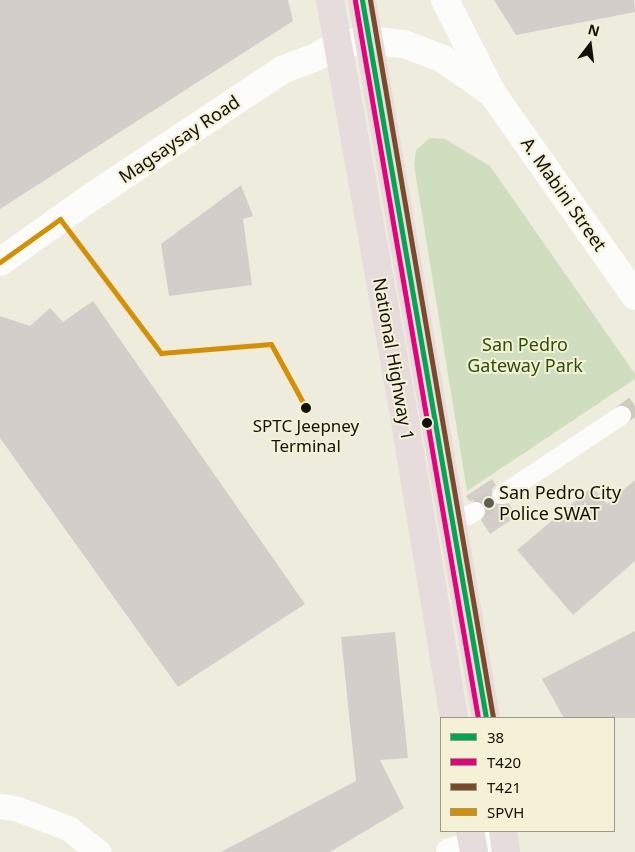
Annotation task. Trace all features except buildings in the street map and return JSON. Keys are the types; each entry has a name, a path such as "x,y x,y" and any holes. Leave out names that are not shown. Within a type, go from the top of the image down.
{"highway":[{"name":"National Highway 1","path":"330,0 337,46 366,194 454,717"},
{"name":"National Highway 1","path":"362,0 413,285 462,515 486,717"}],"main road":[{"name":"A. Mabini Street","path":"445,0 492,94 635,296"},
{"name":"Magsaysay Road","path":"0,262 93,196 282,70 314,58 337,46 369,40"},
{"name":"A. Mabini Street","path":"369,40 404,44 443,59 492,94"},
{"path":"467,845 504,841"}],"street":[{"path":"502,494 621,415"},
{"path":"0,806 15,808 68,828 99,852"}],"green space":[{"name":"San Pedro Gateway Park","path":"430,138 445,139 490,166 635,374 635,379 467,491 414,165 416,150"}],"tunnel":[{"path":"621,415 635,405"},
{"path":"475,511 502,494"}],"transit line":[{"name":"38","path":"362,0 486,717"},
{"name":"T421","path":"370,0 493,717"},
{"name":"T420","path":"355,1 478,717"},
{"name":"SPVH","path":"60,219 161,353"},
{"name":"SPVH","path":"0,262 60,219"},
{"name":"SPVH","path":"161,353 271,344 306,408"}],"place":[{"name":"SPTC Jeepney Terminal","path":"306,408"},
{"name":"San Pedro City Police SWAT","path":"489,503"}]}
